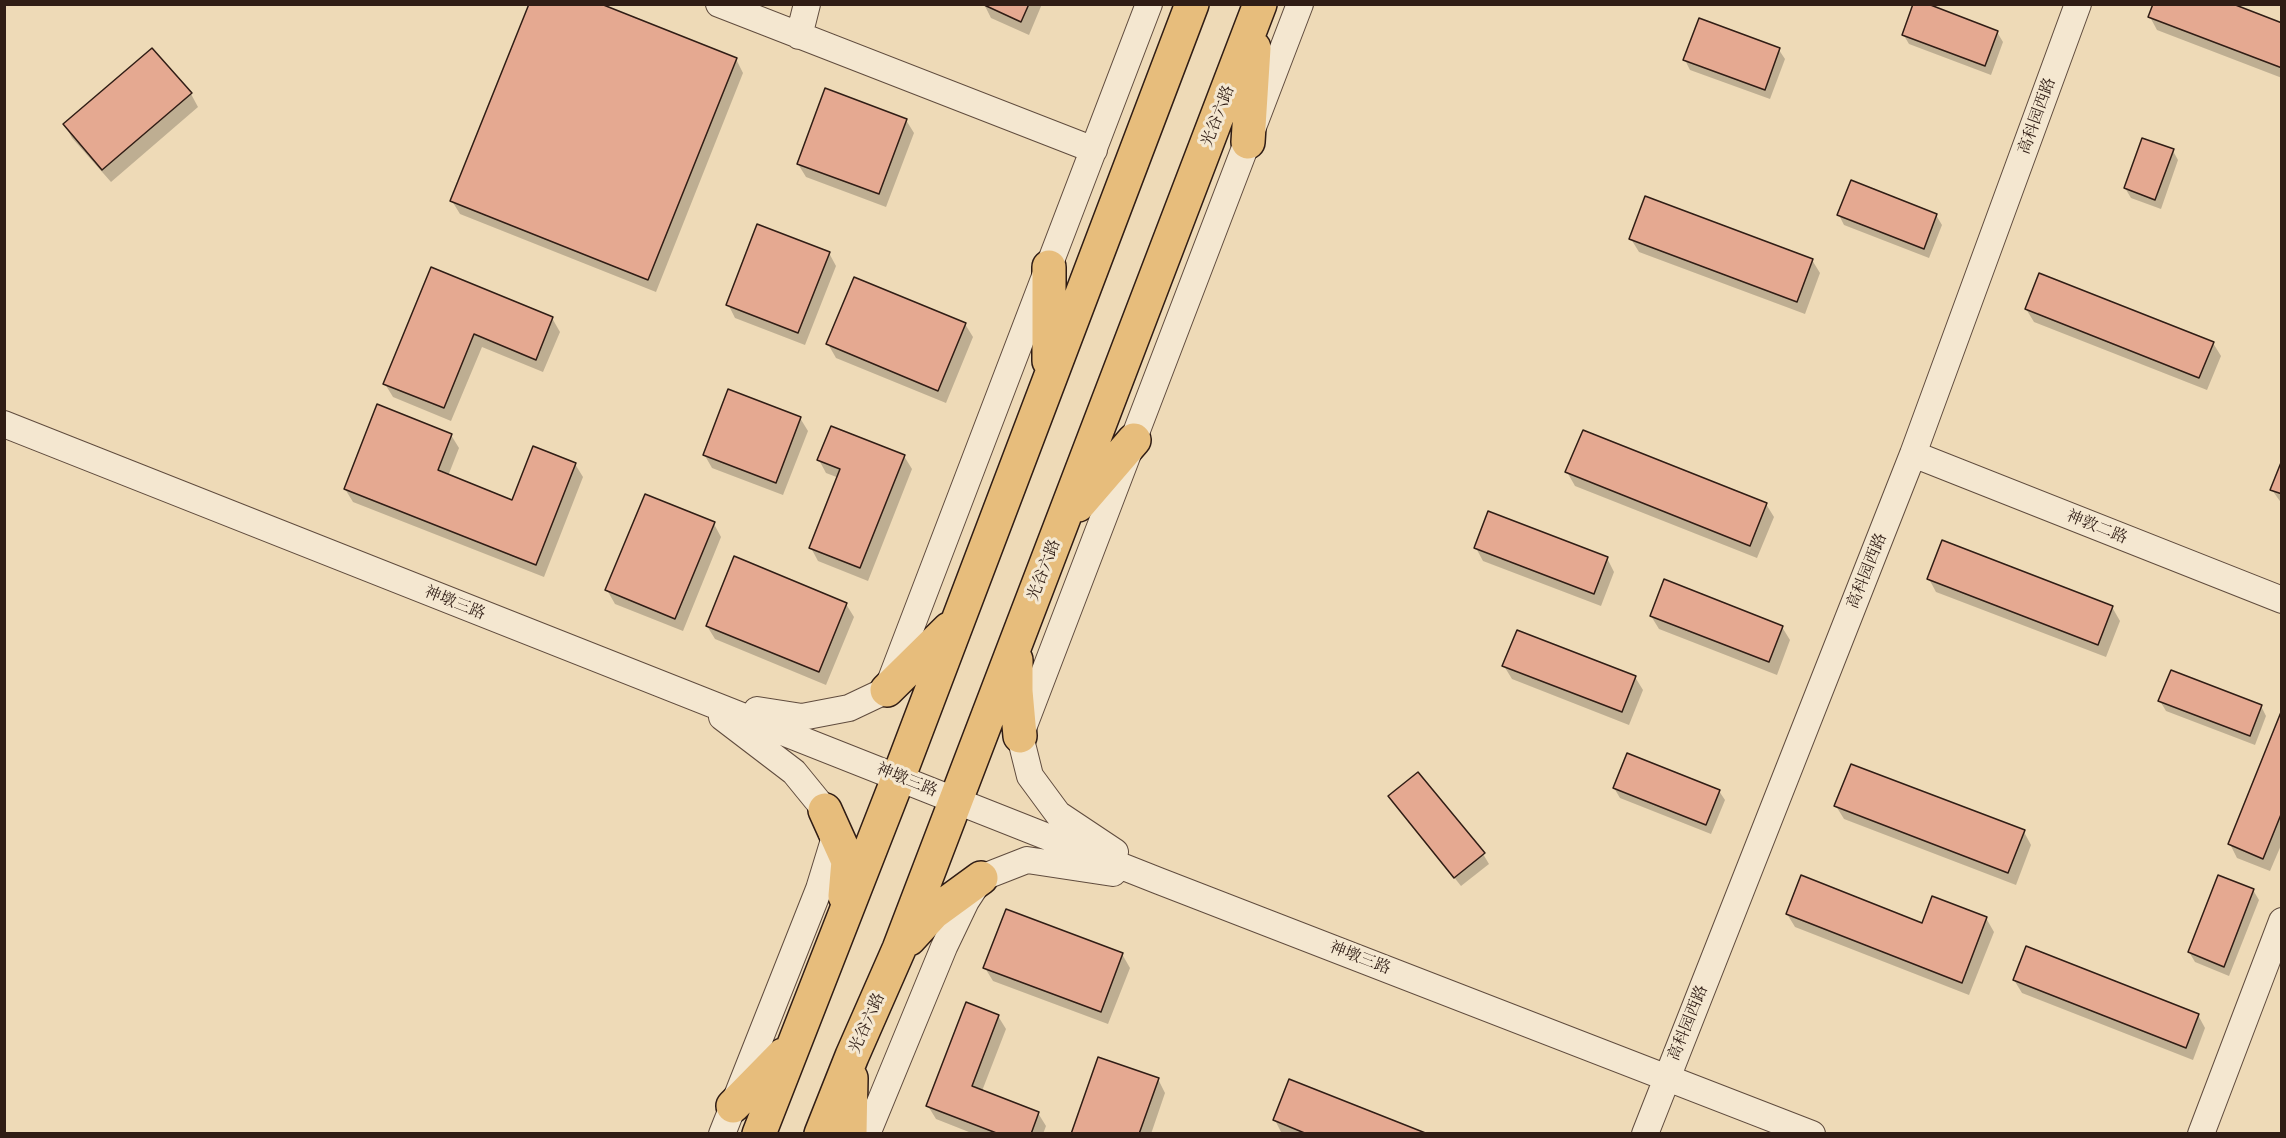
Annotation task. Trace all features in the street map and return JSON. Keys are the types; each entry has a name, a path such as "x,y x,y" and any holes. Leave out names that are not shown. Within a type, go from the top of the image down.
{"main road":[{"path":"759,1134 899,776 1192,4"},
{"path":"1248,142 1258,9"},
{"name":"光谷六路","path":"822,1134 852,1056 899,949 1258,9"},
{"path":"1049,267 1049,382"},
{"path":"1062,525 1134,440"},
{"path":"887,690 958,619"},
{"path":"1017,643 1016,691 1020,736"},
{"path":"825,810 848,861 842,922"},
{"path":"899,949 933,913 981,878"},
{"path":"728,1120 795,1043"},
{"path":"850,1134 852,1056"}],"street":[{"path":"719,4 1094,150"},
{"path":"799,36 807,4"},
{"path":"698,699 802,717 849,708 887,690 1149,4"},
{"path":"1159,881 1058,814 1030,776 1020,736 1300,4"},
{"name":"高科园西路","path":"1645,1134 1912,454 2078,4"},
{"name":"神墩三路","path":"4,424 698,699 899,776 1159,881 1812,1134"},
{"name":"神敦二路","path":"1912,454 2282,600"},
{"path":"698,699 794,772 825,810 834,840 819,889 728,1120"},
{"path":"867,1134 944,947 966,901 981,878 1027,860 1159,881"},
{"path":"2201,1134 2282,921"}],"building":[{"path":"529,4 601,4 737,58 648,280 450,201"},
{"path":"982,4 1029,4 1021,22"},
{"path":"1913,4 1928,4 1998,31 1985,66 1902,35"},
{"path":"2153,4 2233,4 2282,23 2282,68 2148,17"},
{"path":"1699,18 1780,48 1765,90 1683,60"},
{"path":"152,48 192,93 102,170 63,124"},
{"path":"825,88 907,119 879,194 797,164"},
{"path":"2142,138 2174,149 2155,200 2124,188"},
{"path":"1851,180 1937,214 1924,249 1837,215"},
{"path":"1645,196 1813,259 1797,302 1629,239"},
{"path":"757,224 830,252 798,333 726,305"},
{"path":"431,267 553,317 536,360 474,334 444,408 383,384"},
{"path":"2039,273 2214,342 2199,378 2025,309"},
{"path":"854,277 966,323 938,391 826,344"},
{"path":"728,389 801,417 776,483 703,455"},
{"path":"377,404 452,434 438,470 512,500 533,446 576,463 536,565 344,489"},
{"path":"831,426 905,455 860,568 809,548 840,469 817,460"},
{"path":"1583,430 1767,503 1750,546 1565,472"},
{"path":"2282,460 2282,494 2270,490"},
{"path":"645,494 715,522 675,619 605,590"},
{"path":"1488,511 1608,557 1594,594 1474,548"},
{"path":"1942,540 2113,606 2098,645 1927,579"},
{"path":"734,556 847,603 819,672 706,626"},
{"path":"1664,579 1783,626 1769,662 1650,616"},
{"path":"1517,630 1636,676 1622,712 1502,666"},
{"path":"2171,670 2262,705 2250,736 2158,701"},
{"path":"2281,712 2282,812 2263,859 2228,844"},
{"path":"1627,753 1720,790 1706,825 1613,788"},
{"path":"1851,764 2025,830 2008,873 1834,806"},
{"path":"1418,772 1485,853 1454,878 1388,796"},
{"path":"1801,875 1922,923 1932,896 1987,917 1962,983 1786,914"},
{"path":"2218,875 2254,889 2224,967 2188,952"},
{"path":"1006,909 1123,953 1101,1012 983,968"},
{"path":"2026,946 2199,1014 2186,1048 2013,980"},
{"path":"966,1002 999,1015 972,1086 1039,1112 1031,1134 999,1134 926,1106"},
{"path":"1098,1057 1159,1078 1139,1134 1071,1134"},
{"path":"1289,1079 1428,1134 1307,1134 1273,1120"}]}
